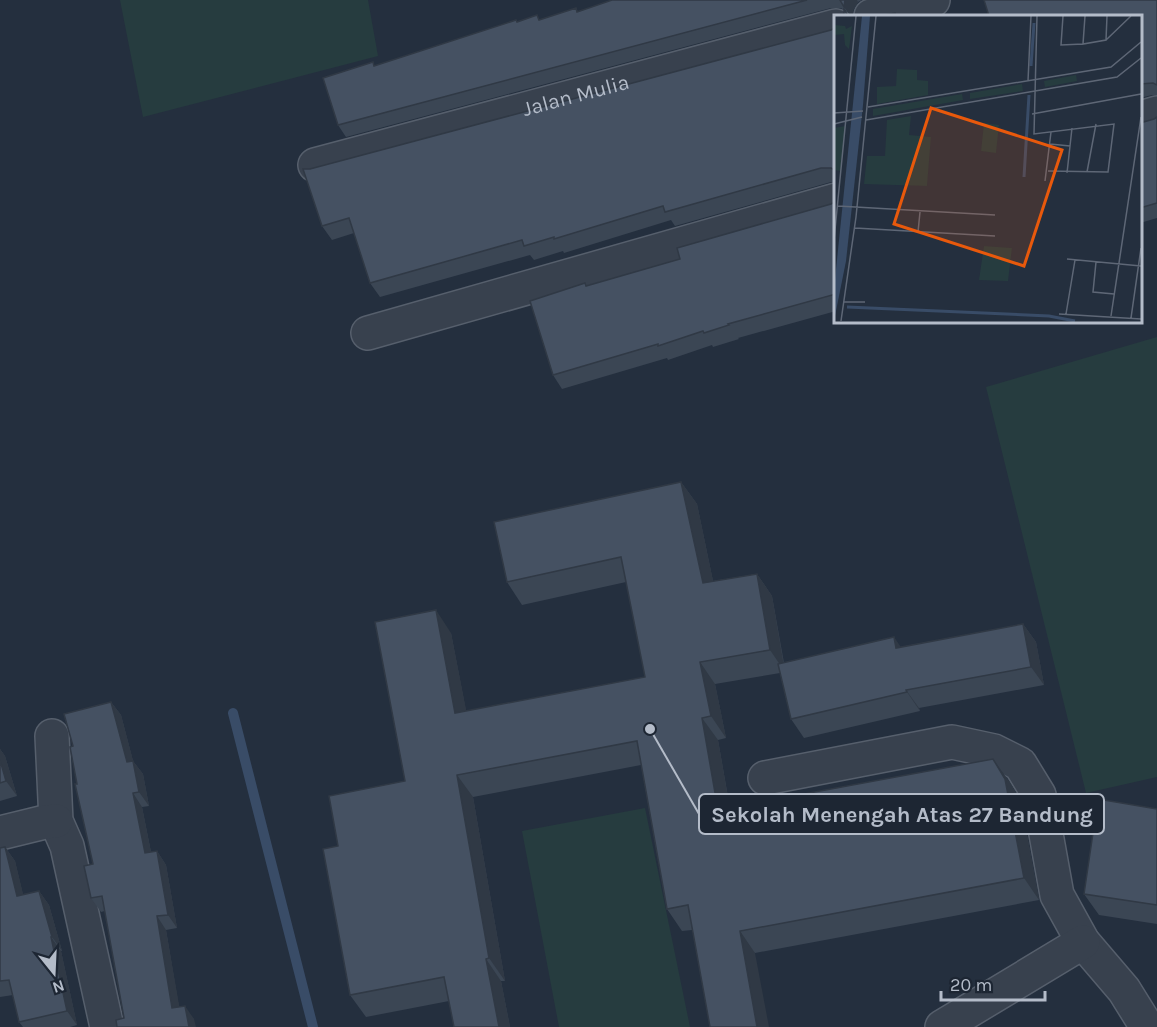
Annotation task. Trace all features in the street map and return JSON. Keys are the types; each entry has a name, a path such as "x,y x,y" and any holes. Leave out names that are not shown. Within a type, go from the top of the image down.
{"street":[{"path":"875,15 933,0"},
{"path":"938,0 942,15"},
{"name":"Jalan Mulia","path":"315,165 834,27"},
{"path":"1142,117 1157,113"},
{"path":"368,333 834,201"},
{"path":"52,736 56,821 67,846 107,1027"},
{"path":"765,778 952,742 994,751 1020,764 1039,795 1057,896 1083,942 1150,1025"},
{"path":"0,833 56,821"},
{"path":"942,1027 1083,942"}],"green space":[{"path":"120,0 368,0 378,56 143,117"},
{"path":"1157,337 1157,777 1086,793 986,387"},
{"path":"645,808 690,1027 559,1027 522,831"}],"building":[{"path":"612,0 807,0 338,125 323,78 373,62 374,66 516,20 517,22 537,15 539,20 576,8 577,12"},
{"path":"984,0 1157,0 1157,85 1142,84 1142,15 989,15"},
{"path":"834,28 834,170 821,168 665,212 663,206 524,246 522,240 370,283 349,218 322,226 303,169 310,169"},
{"path":"1157,117 1157,203 1142,207 1142,122"},
{"path":"834,202 834,295 553,375 530,301 585,283 586,286 680,259 677,248"},
{"path":"681,482 703,583 757,574 770,650 700,662 711,716 702,718 718,810 993,759 1005,779 1024,878 740,931 757,1027 710,1027 688,905 667,909 637,741 457,775 499,1027 454,1027 444,977 350,995 323,849 338,846 329,796 405,781 375,622 436,610 455,713 645,677 621,557 507,582 494,522"},
{"path":"1023,624 1031,667 906,690 907,692 791,719 778,664 894,637 896,648"},
{"path":"111,702 127,762 133,761 139,792 133,793 145,853 157,851 168,915 157,916 172,1008 185,1006 189,1027 117,1027 116,1020 124,1018 102,896 91,898 84,866 93,864 75,784 77,784 70,747 73,746 64,714"},
{"path":"0,760 6,781 0,783"},
{"path":"1098,799 1157,809 1157,905 1084,894"},
{"path":"5,847 17,896 39,891 52,937 67,1011 19,1022 9,980 0,981 0,848"}],"waterway":[{"path":"233,713 313,1027"}],"place":[{"name":"Sekolah Menengah Atas 27 Bandung","path":"650,729"}]}
